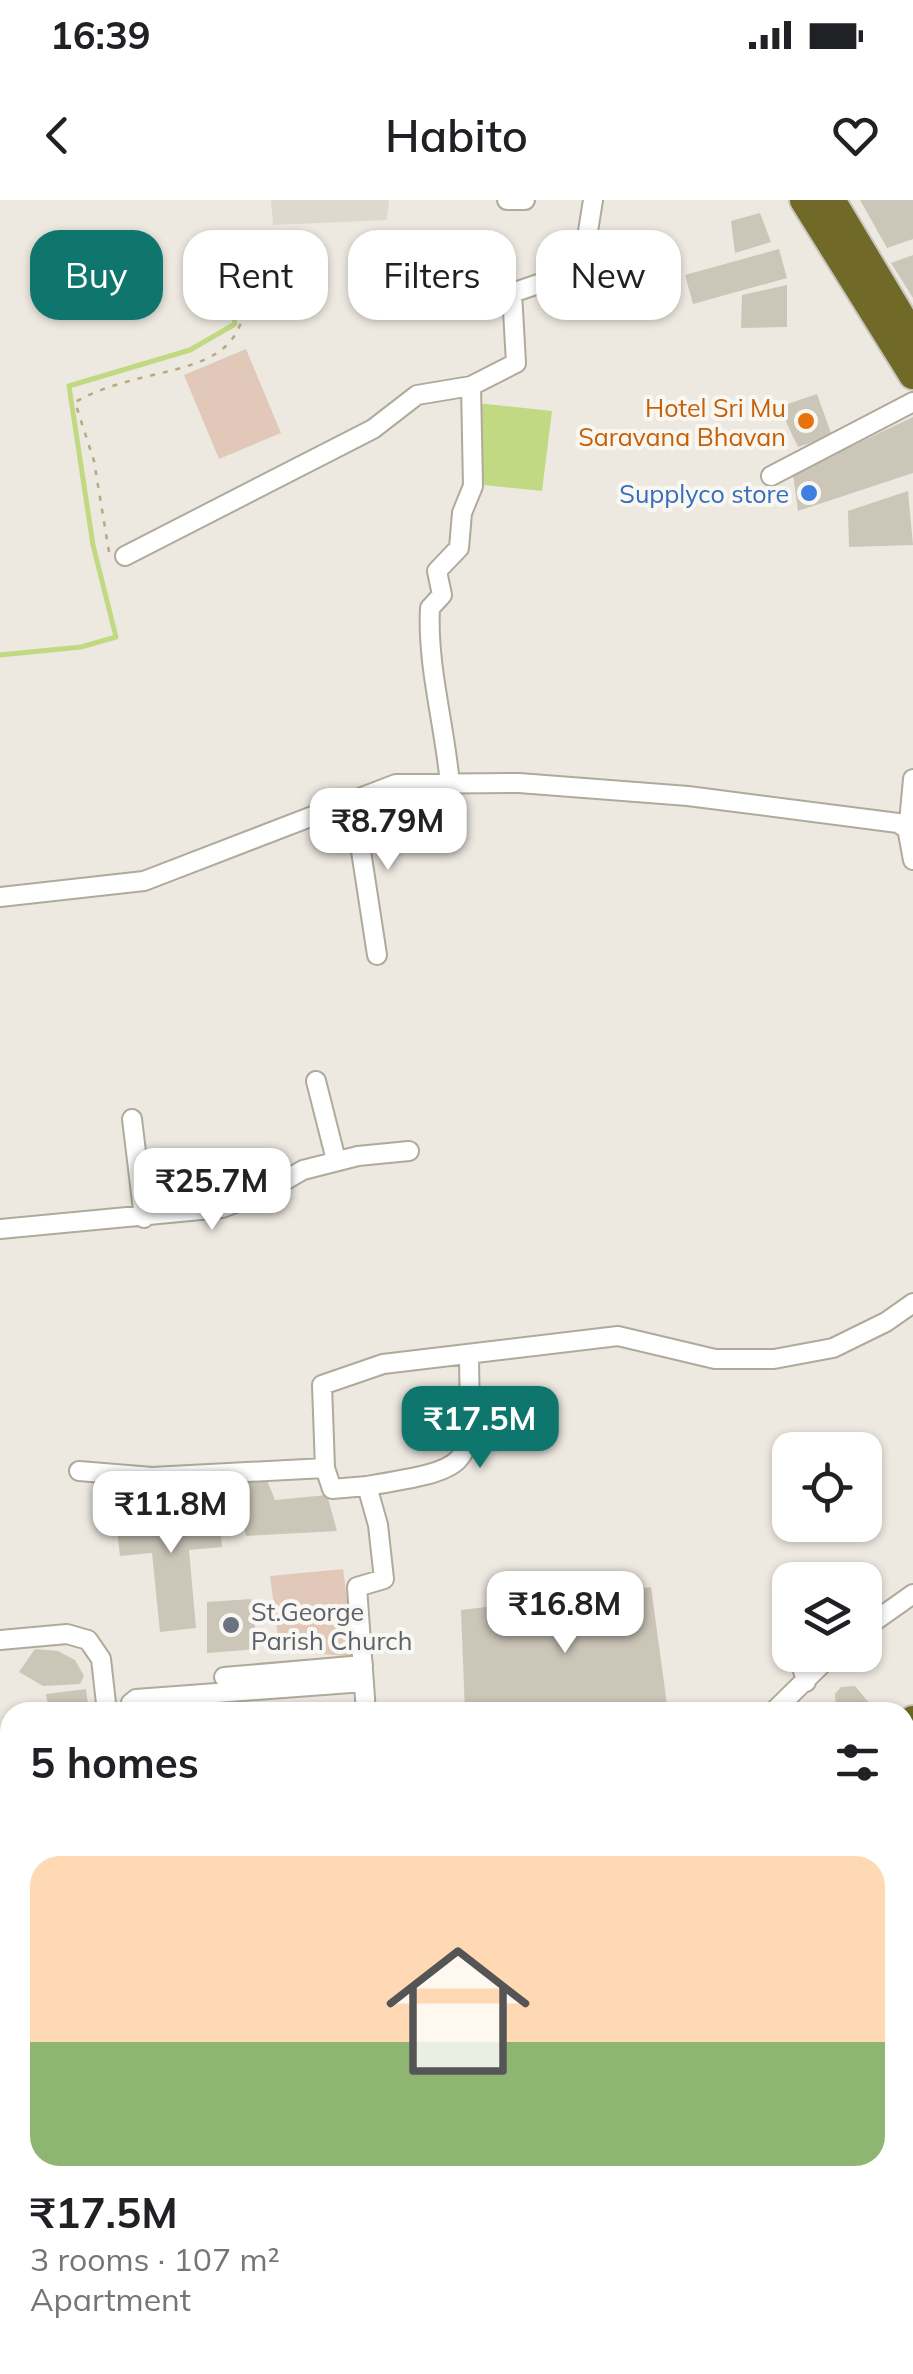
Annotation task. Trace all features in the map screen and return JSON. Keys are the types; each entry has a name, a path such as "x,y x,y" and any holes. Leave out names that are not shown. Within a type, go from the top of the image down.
{"highway":[{"path":"804,200 913,375"},
{"path":"830,200 913,338"}],"street":[{"path":"507,200 525,200"},
{"path":"118,558 373,429 417,395 472,386 516,362 512,293 582,269 593,200"},
{"path":"450,784 430,608 442,594 438,572 459,548 462,513 473,486 472,386"},
{"path":"771,476 913,402"},
{"path":"913,780 913,860"},
{"path":"0,897 144,881 396,784 519,783 688,796 898,823 911,833"},
{"path":"352,799 377,955"},
{"path":"316,1081 336,1160"},
{"path":"132,1120 144,1218"},
{"path":"0,1230 222,1208 266,1192 304,1170 336,1160 410,1152"},
{"path":"469,1356 470,1443 459,1461 439,1474 332,1490 325,1468 322,1385 382,1364 618,1336 716,1359 774,1360 833,1348 886,1322 913,1303"},
{"path":"79,1471 152,1477 325,1468"},
{"path":"365,1702 357,1587 384,1580 378,1525 368,1486"},
{"path":"882,1616 913,1594"},
{"path":"0,1640 68,1634 88,1640 101,1659 106,1702"},
{"path":"803,1672 806,1682"},
{"path":"785,1702 815,1672"},
{"path":"224,1676 364,1673"},
{"path":"200,1699 364,1673"}],"path":[{"path":"118,558 75,402 104,386 185,369 217,353 238,336 243,320"}],"shaded area":[{"path":"271,200 389,200 387,220 273,225"},
{"path":"246,349 281,433 219,459 184,375"},
{"path":"477,403 552,411 542,491 484,485"},
{"path":"343,1569 355,1657 280,1650 270,1576"}],"building":[{"path":"860,200 913,200 913,239 887,248"},
{"path":"760,213 771,242 735,253 731,221"},
{"path":"779,249 787,278 693,304 685,275"},
{"path":"913,255 913,298 891,263"},
{"path":"787,285 787,327 741,328 742,295"},
{"name":"Hotel Sri Mu Saravana Bhavan","path":"817,394 832,436 798,447 779,407"},
{"path":"913,417 913,473 798,511 793,474"},
{"path":"908,491 913,545 849,547 848,511"},
{"path":"266,1478 275,1500 327,1495 337,1531 246,1536 233,1483"},
{"path":"189,1504 190,1514 218,1511 222,1547 189,1550 196,1628 160,1632 152,1553 120,1556 116,1520 152,1517 151,1507"},
{"path":"651,1587 667,1702 465,1702 461,1610"},
{"name":"St.George Parish Church","path":"251,1599 258,1649 207,1653 207,1602"},
{"path":"35,1649 58,1651 75,1660 84,1676 80,1684 43,1686 19,1672"},
{"path":"855,1686 868,1702 835,1702 835,1694 841,1687"},
{"path":"86,1689 88,1702 47,1702 46,1694"}],"waterway":[{"path":"0,655 81,647 116,637 93,545 69,386 190,350 235,324 234,320"}],"place":[{"name":"Hotel Sri Mu Saravana Bhavan","path":"806,421"},
{"name":"Supplyco store","path":"809,493"},
{"name":"St.George Parish Church","path":"231,1625"}]}
